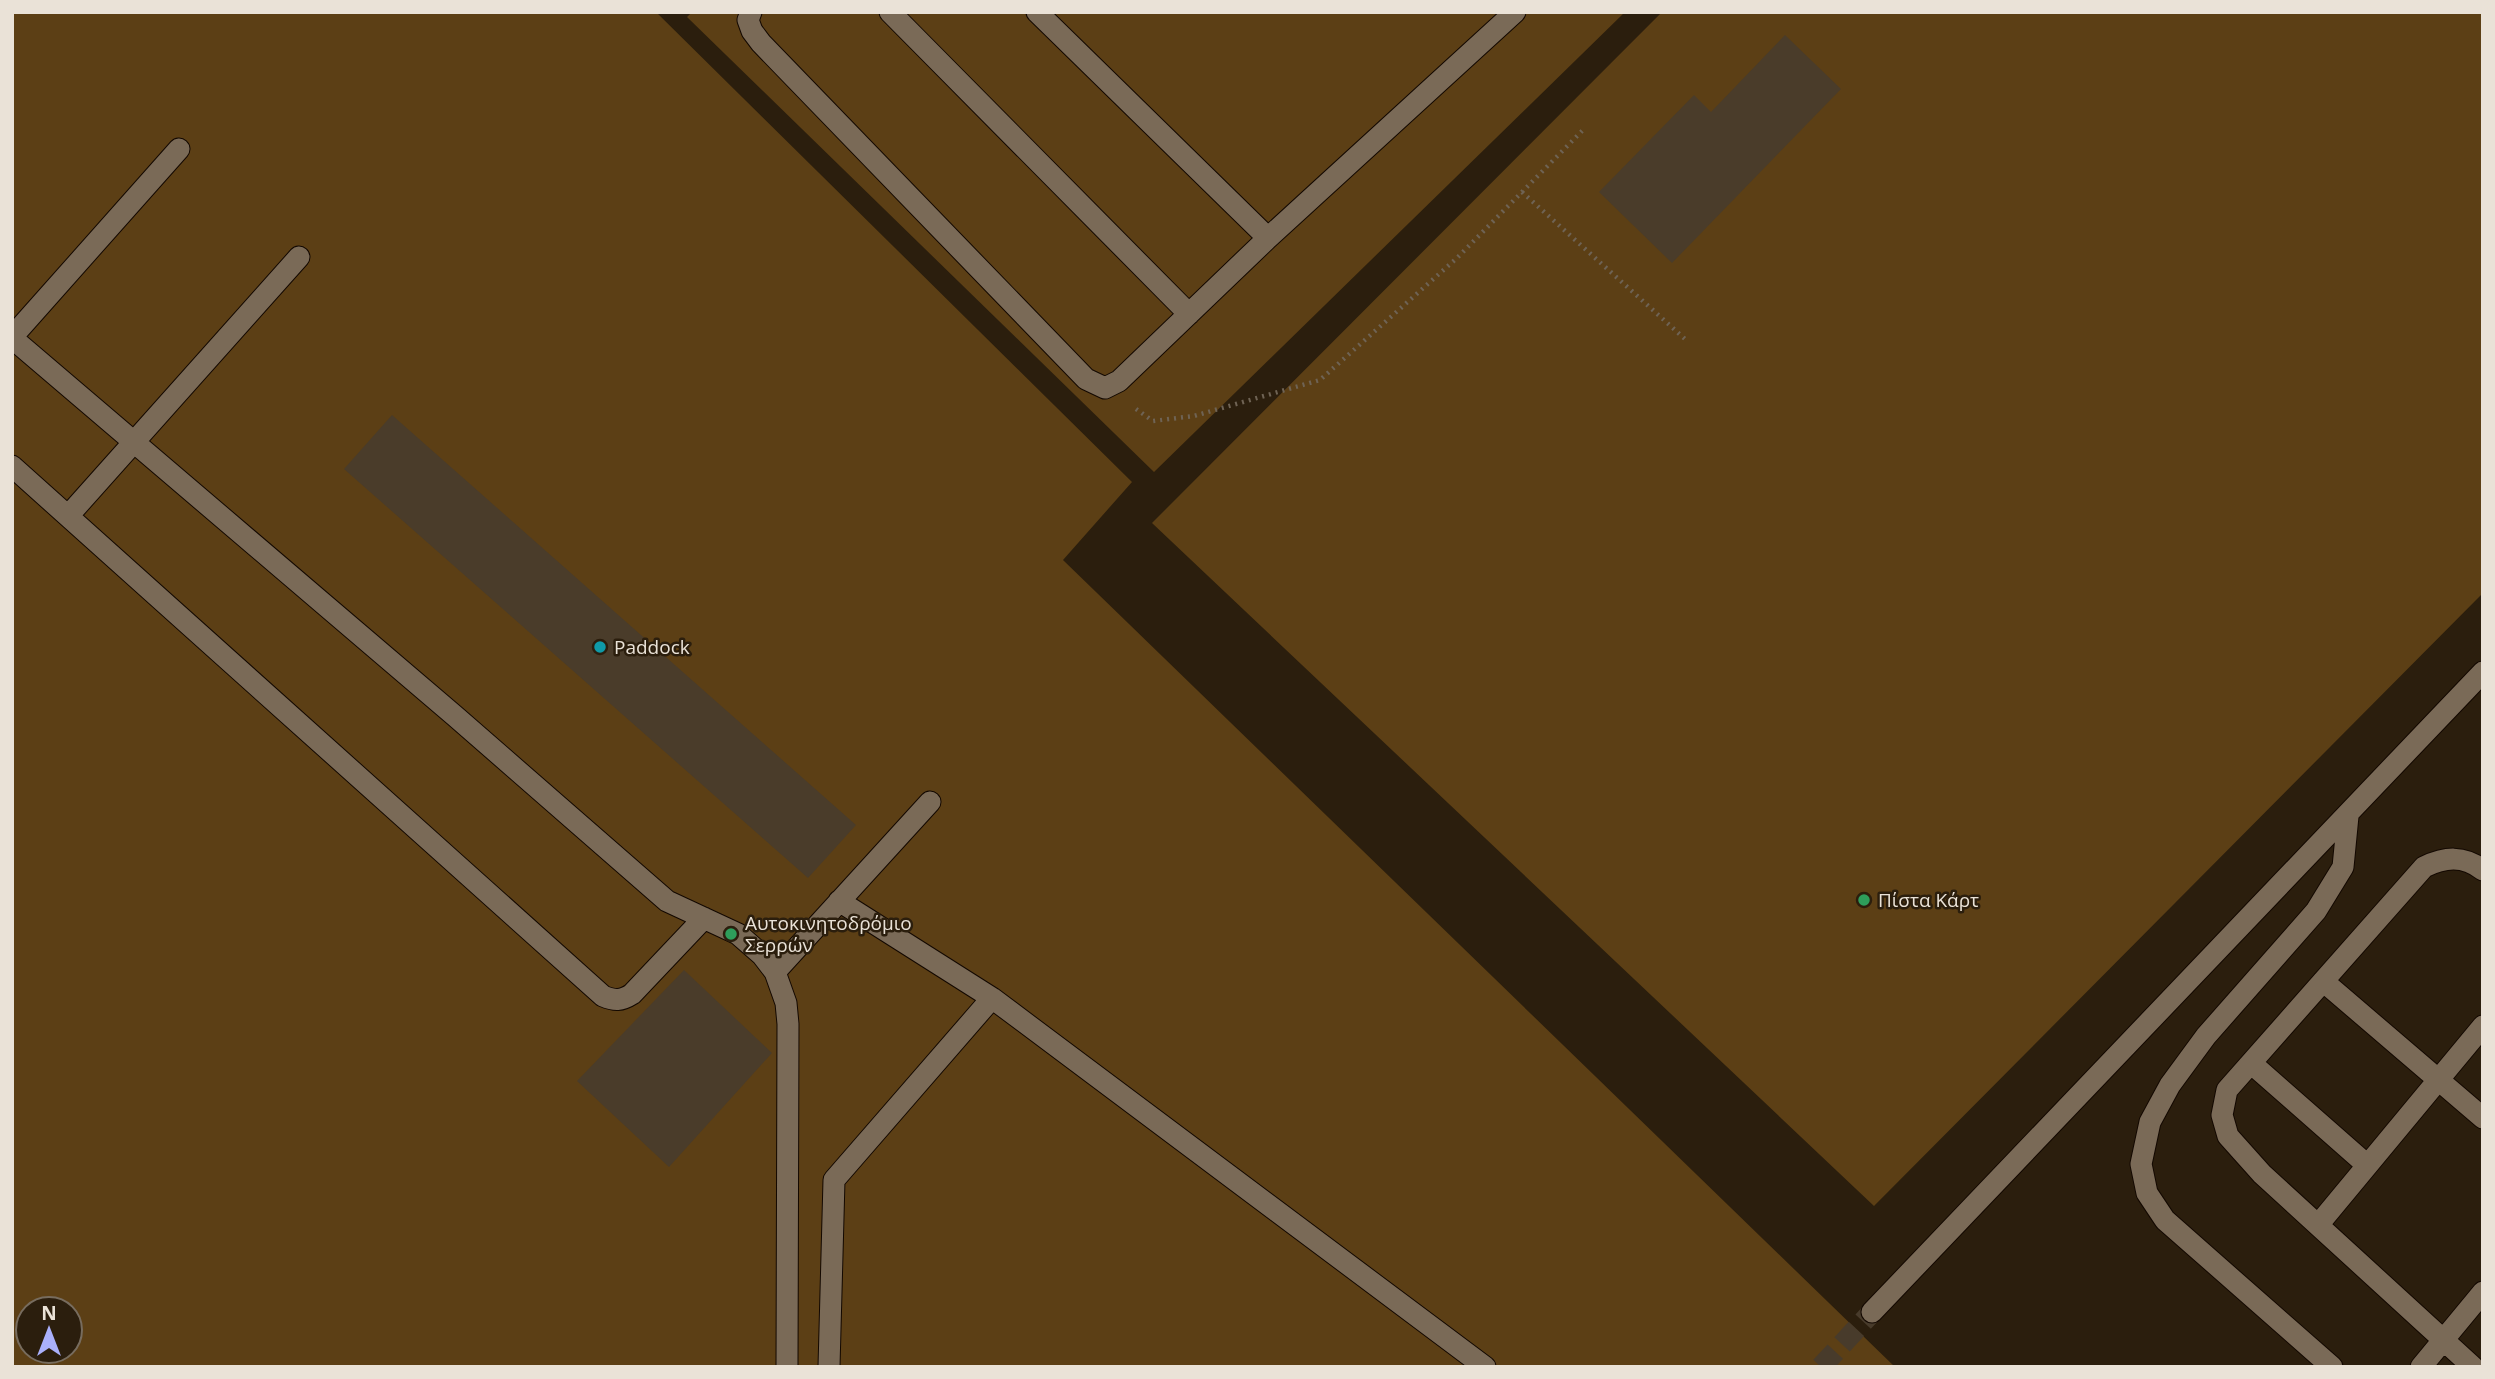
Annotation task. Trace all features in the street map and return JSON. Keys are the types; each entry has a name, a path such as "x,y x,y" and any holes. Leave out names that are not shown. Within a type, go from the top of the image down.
{"street":[{"path":"751,12 748,20 761,43 1086,379 1105,388 1119,381 1268,238 1515,12"},
{"path":"890,12 1189,314"},
{"path":"1037,12 1268,238"},
{"path":"179,149 12,338 667,901 738,934 762,955 775,972 786,1003 788,1024 788,1367"},
{"path":"68,516 299,257"},
{"path":"12,466 603,996 623,1000 632,994 704,918"},
{"path":"1872,1312 2483,672"},
{"path":"775,972 930,802"},
{"path":"2332,1367 2165,1220 2147,1192 2141,1164 2150,1122 2170,1086 2206,1036 2316,911 2343,867 2348,816"},
{"path":"2473,1367 2262,1174 2228,1136 2222,1115 2227,1090 2424,867 2442,859 2473,862 2483,870"},
{"path":"839,901 992,998 1485,1367"},
{"path":"2323,981 2483,1118"},
{"path":"829,1367 834,1180 992,998"},
{"path":"2318,1225 2483,1026"},
{"path":"2251,1063 2367,1165"},
{"path":"2421,1367 2483,1292"}],"path":[{"path":"1119,381 1137,411 1153,421 1194,416 1320,380 1457,258 1583,130"},
{"path":"1522,192 1685,339"}],"shaded area":[{"name":"Αυτοκινητοδρόμιο Σερρών","path":"12,12 656,12 1132,482 1063,560 1895,1367 12,1367"},
{"path":"692,12 1625,12 1154,472 687,17"},
{"name":"Πίστα Κάρτ","path":"1662,12 2483,12 2483,593 1874,1206 1152,523"}],"building":[{"path":"1785,35 1841,89 1672,263 1599,192 1694,95 1711,112"},
{"name":"Paddock","path":"392,415 856,825 808,878 344,469"},
{"path":"684,970 772,1053 669,1167 577,1081"}],"tunnel":[{"path":"1821,1367 1872,1312"}],"place":[{"name":"Paddock","path":"600,647"},
{"name":"Πίστα Κάρτ","path":"1864,900"},
{"name":"Αυτοκινητοδρόμιο Σερρών","path":"731,934"}]}
